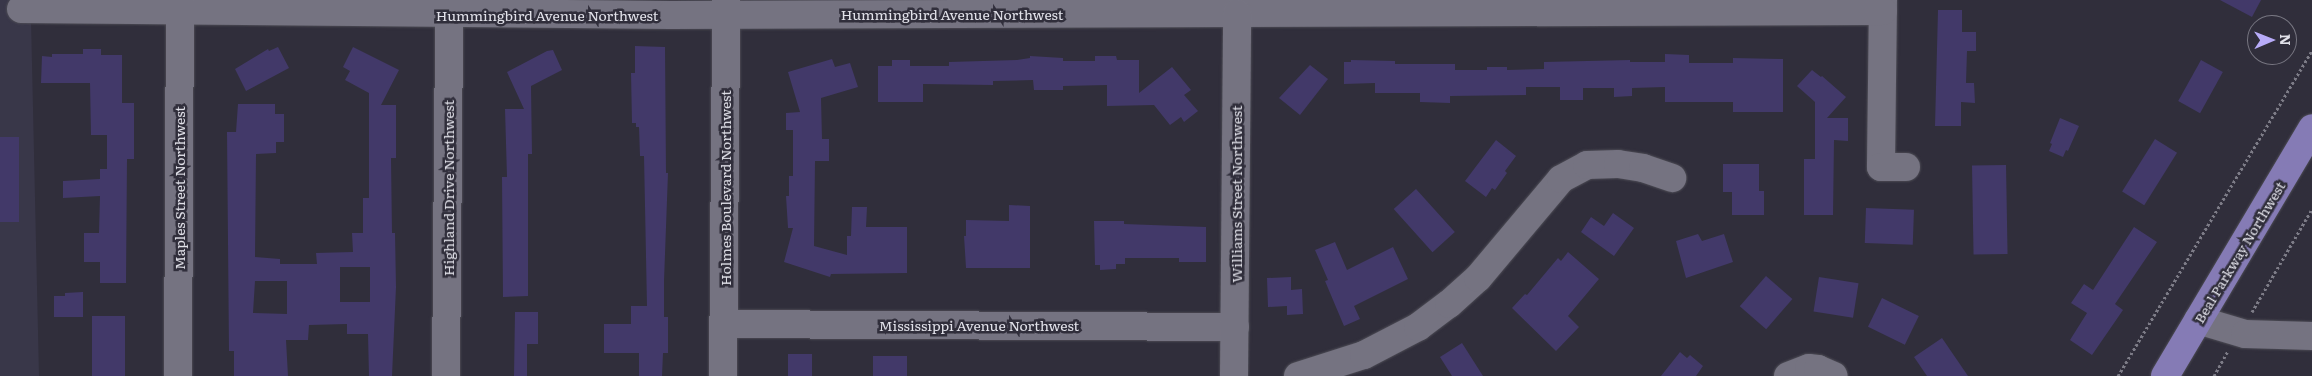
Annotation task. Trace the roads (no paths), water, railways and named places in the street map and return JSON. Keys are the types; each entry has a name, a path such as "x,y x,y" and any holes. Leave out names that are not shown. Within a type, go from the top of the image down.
{"main road":[{"name":"Beal Parkway Northwest","path":"2165,376 2312,128"}],"street":[{"name":"Hummingbird Avenue Northwest","path":"21,9 180,6 998,7 1237,13 1882,6"},
{"name":"Maples Street Northwest","path":"178,376 180,6"},
{"path":"1882,6 1881,166 1906,167"},
{"name":"Highland Drive Northwest","path":"446,376 449,7"},
{"name":"Holmes Boulevard Northwest","path":"723,376 726,7"},
{"name":"Williams Street Northwest","path":"1234,376 1237,13"},
{"path":"1298,376 1364,355 1418,327 1449,304 1478,278 1562,179 1587,164 1618,164 1643,168 1672,178"},
{"path":"2198,320 2240,332 2312,336"},
{"name":"Mississippi Avenue Northwest","path":"724,324 1235,327"},
{"path":"1788,376 1809,368 1818,369 1834,376"}]}
